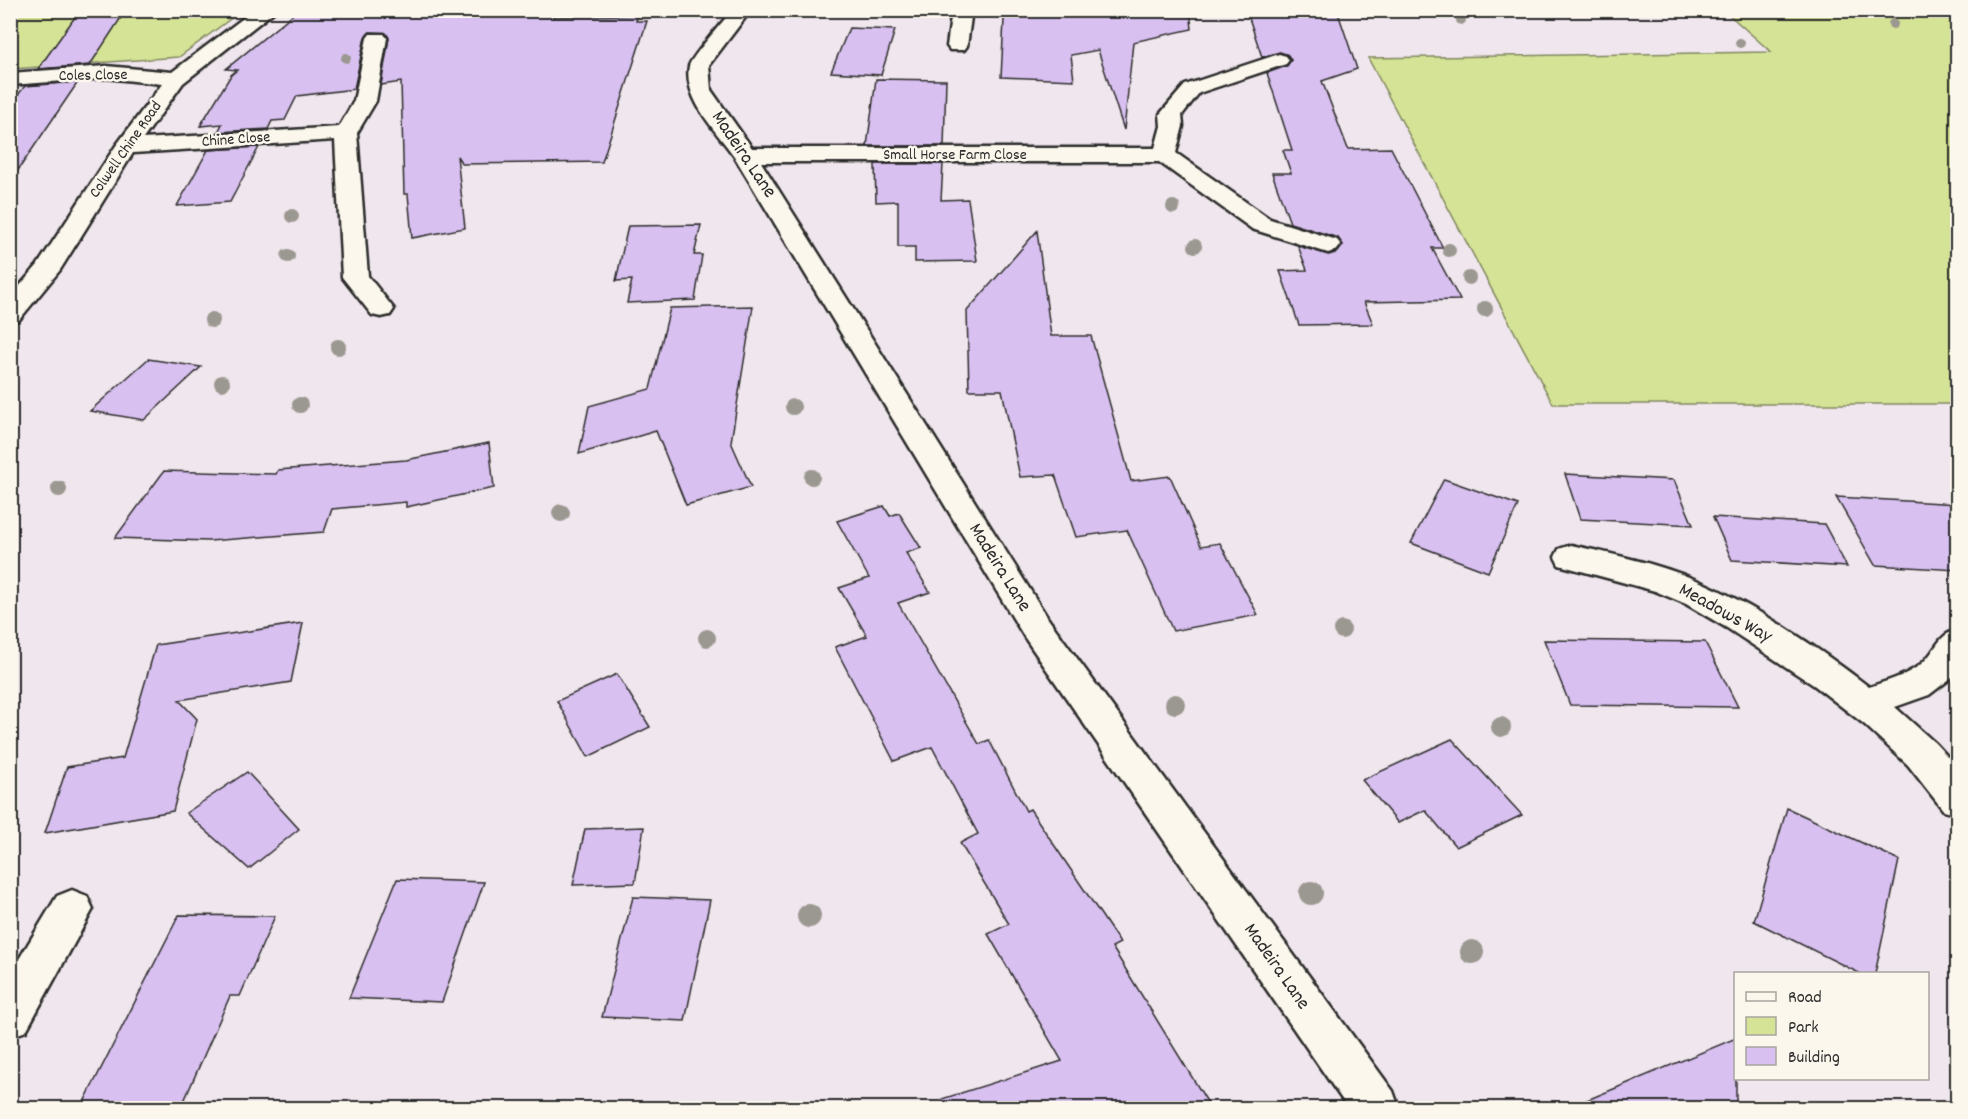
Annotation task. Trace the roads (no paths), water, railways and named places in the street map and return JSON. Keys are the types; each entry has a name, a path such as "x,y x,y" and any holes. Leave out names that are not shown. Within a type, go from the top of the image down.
{"street":[{"name":"Colwell Chine Road","path":"10,314 47,270 126,147 176,79 267,10"},
{"name":"Madeira Lane","path":"742,10 699,65 700,90 745,155 1037,629 1376,1108"},
{"path":"957,46 962,10"},
{"path":"377,38 365,101 346,133 355,277 381,309"},
{"path":"1279,60 1192,89 1171,114 1172,126 1164,155 1261,224 1328,245"},
{"name":"Coles Close","path":"10,79 106,72 176,79"},
{"name":"Chine Close","path":"126,147 346,133"},
{"name":"Small Horse Farm Close","path":"745,155 1164,155"},
{"name":"Meadows Way","path":"1571,557 1638,573 1697,594 1823,672 1922,753 1958,799"},
{"path":"1863,703 1922,683 1943,665 1951,648 1958,642"},
{"path":"10,1016 72,909"}]}
